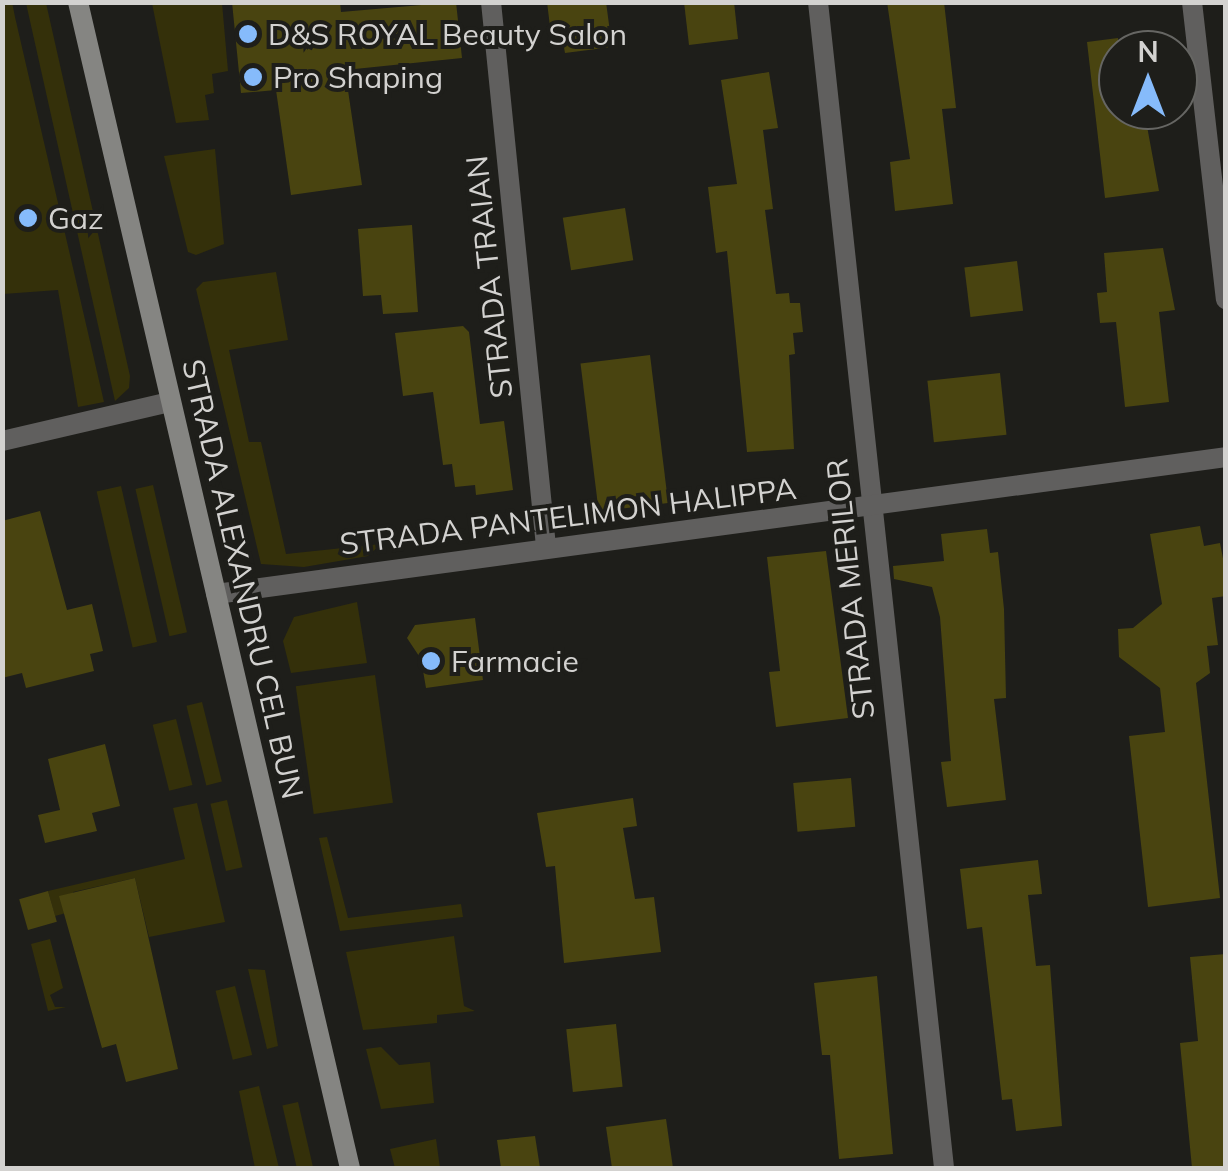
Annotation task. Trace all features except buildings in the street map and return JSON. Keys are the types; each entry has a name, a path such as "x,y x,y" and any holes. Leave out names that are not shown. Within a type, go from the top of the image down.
{"main road":[{"name":"STRADA ALEXANDRU CEL BUN","path":"78,2 350,1168"}],"street":[{"name":"STRADA TRAIAN","path":"491,2 546,546"},
{"name":"STRADA MERILOR","path":"818,2 944,1168"},
{"path":"1192,2 1226,298"},
{"path":"2,441 169,402"},
{"name":"STRADA PANTELIMON HALIPPA","path":"216,594 546,546 870,508 1226,458"}],"shaded area":[{"path":"12,2 104,402 78,407 58,290 3,294 2,3"},
{"path":"26,3 46,3 130,376 129,388 115,401"},
{"path":"152,3 222,3 228,71 212,74 214,93 205,95 209,120 176,123"},
{"path":"215,149 224,244 196,255 188,252 164,156"},
{"path":"276,272 288,340 229,350 249,442 261,442 286,554 381,544 368,556 304,567 261,564 196,289 203,282"},
{"path":"153,485 187,632 169,636 135,489"},
{"path":"121,486 157,642 133,648 97,492"},
{"path":"357,602 367,663 291,673 283,641 294,617"},
{"path":"375,675 393,803 314,814 296,686"},
{"path":"202,702 222,782 206,785 186,706"},
{"path":"176,719 192,785 169,791 153,725"},
{"path":"227,800 243,867 226,871 210,804"},
{"path":"197,803 225,922 149,937 135,878 73,892 77,910 55,916 48,891 185,859 173,808"},
{"path":"327,837 348,918 461,904 463,917 340,931 319,838"},
{"path":"454,936 464,1006 475,1011 437,1015 437,1023 363,1030 346,952"},
{"path":"50,939 63,988 50,995 55,1007 66,1007 48,1011 31,944"},
{"path":"248,969 265,970 278,1046 267,1049"},
{"path":"235,986 252,1055 233,1060 216,991"},
{"path":"381,1047 399,1065 430,1062 434,1103 381,1109 366,1049"},
{"path":"259,1086 279,1168 255,1168 239,1091"},
{"path":"298,1102 313,1168 297,1168 282,1106"},
{"path":"436,1139 440,1168 395,1168 390,1149"}],"place":[{"name":"D&S ROYAL Beauty Salon","path":"248,34"},
{"name":"Pro Shaping","path":"253,77"},
{"name":"Gaz","path":"28,218"},
{"name":"Farmacie","path":"431,661"}]}
